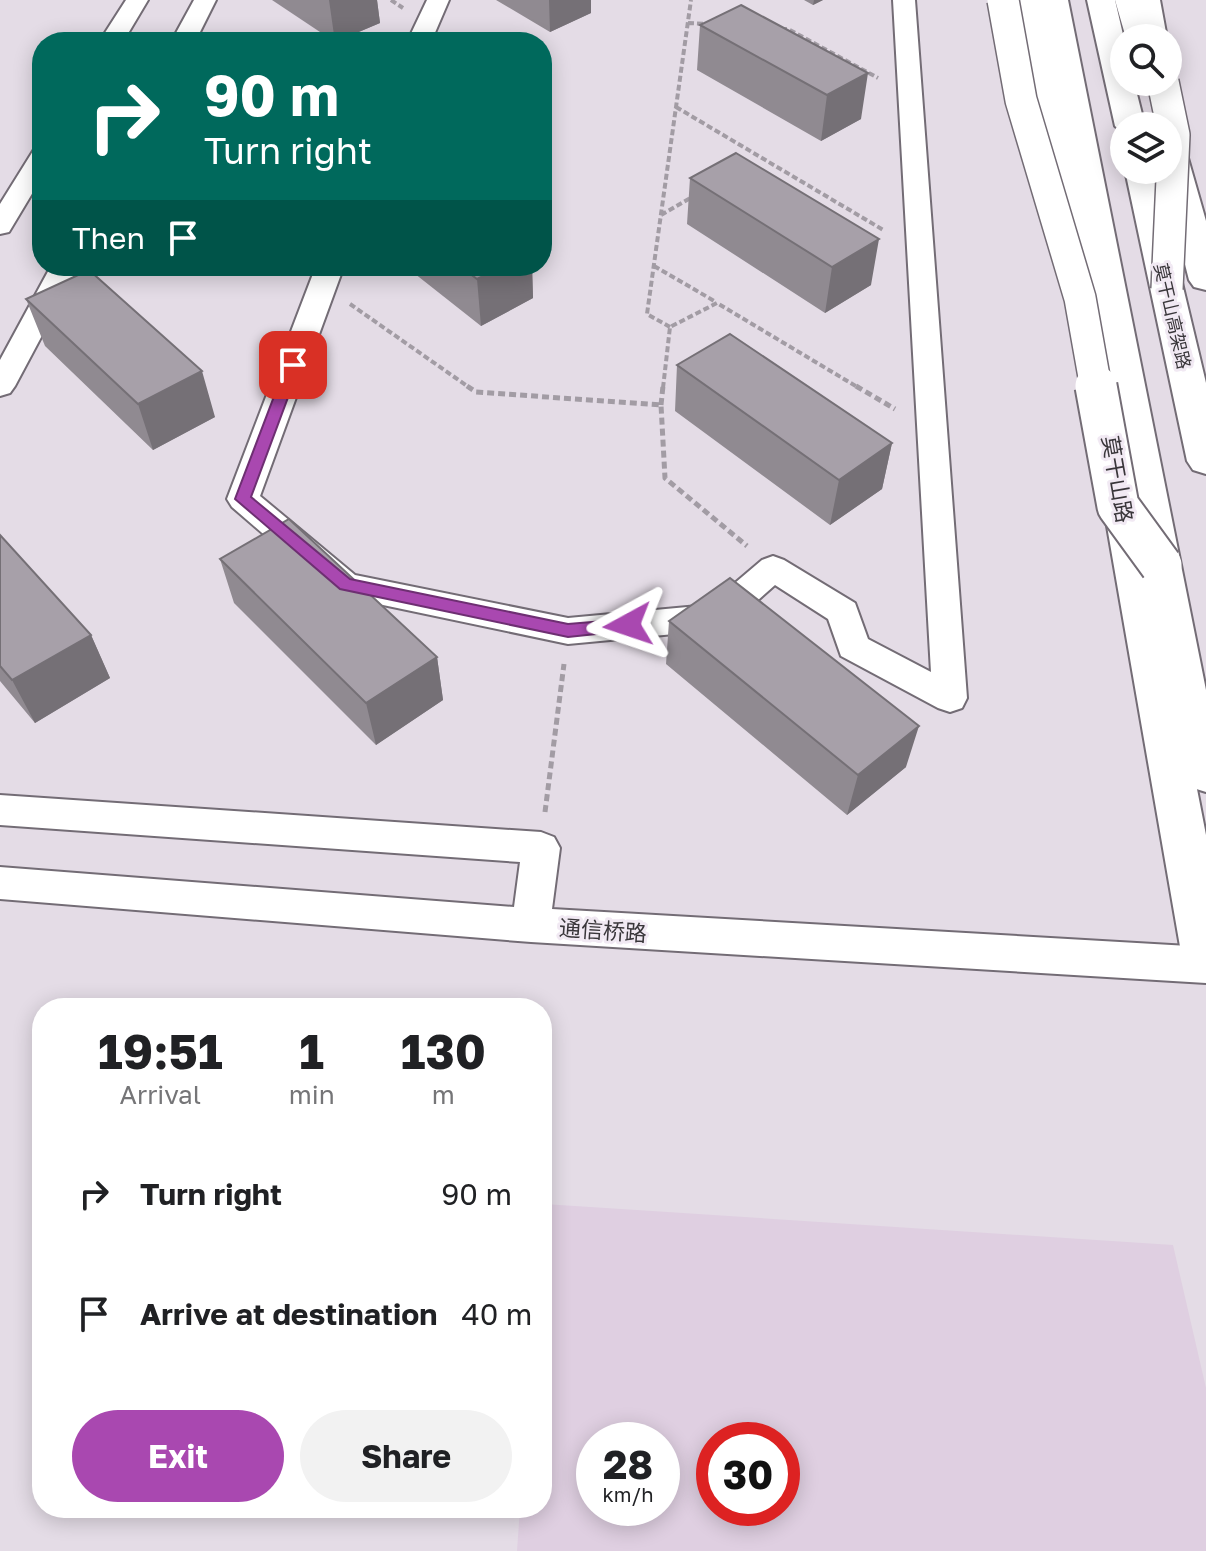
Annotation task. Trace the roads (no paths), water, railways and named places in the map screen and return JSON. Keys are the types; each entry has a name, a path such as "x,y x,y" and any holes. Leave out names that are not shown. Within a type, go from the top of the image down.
{"main road":[{"path":"1003,0 1021,100 1080,298 1118,506 1161,565"},
{"name":"莫干山路","path":"1033,0 1206,958"},
{"path":"1054,0 1189,711 1206,774"},
{"path":"1101,0 1127,112"},
{"path":"1129,0 1136,24"},
{"path":"1146,0 1150,24"},
{"path":"1166,96 1174,135 1167,289"},
{"name":"莫干山高架路","path":"1143,184 1206,461"},
{"path":"1180,184 1206,280"}],"street":[{"path":"117,32 137,0"},
{"path":"188,32 205,0"},
{"path":"424,32 438,0"},
{"path":"327,276 243,499 345,585 568,631 717,617 773,568 843,612 853,647 950,698 904,0"},
{"path":"0,226 32,173"},
{"path":"0,386 60,276"},
{"path":"0,810 541,848 531,925"},
{"name":"通信桥路","path":"0,883 531,925 1206,965"}]}
